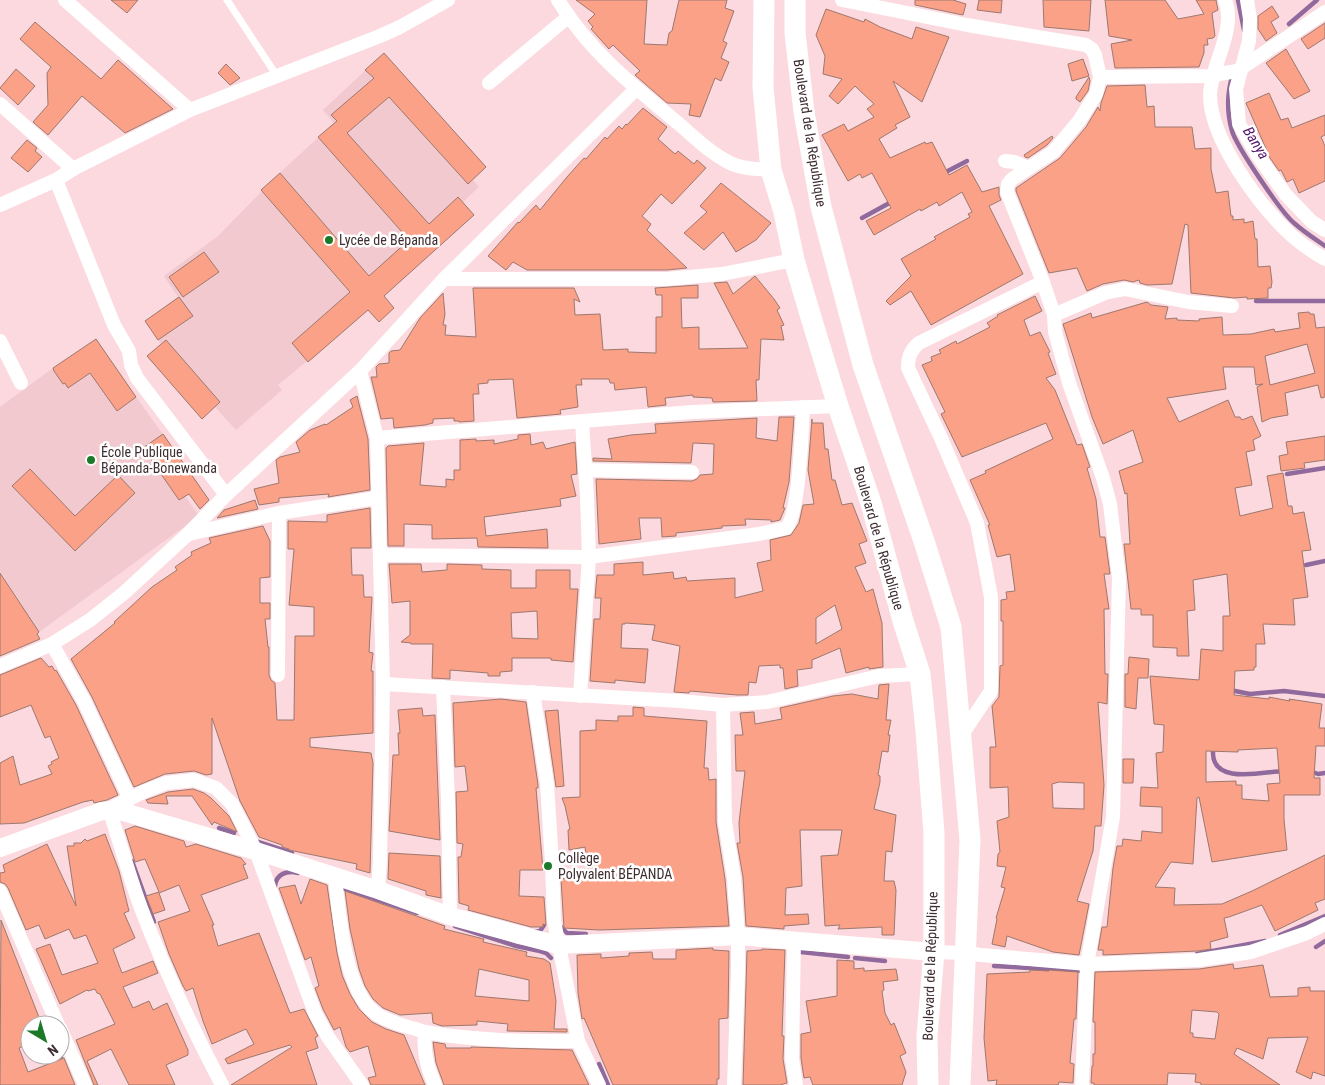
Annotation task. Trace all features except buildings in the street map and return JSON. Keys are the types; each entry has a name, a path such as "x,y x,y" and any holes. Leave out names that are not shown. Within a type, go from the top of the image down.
{"main road":[{"name":"Boulevard de la République","path":"764,0 764,87 771,170 784,212 794,260 838,406 871,503 903,621 920,674 934,833 934,952 926,1036 928,1085"},
{"name":"Boulevard de la République","path":"795,0 795,33 803,102 821,207 863,365 924,541 950,626 970,840 960,1085"}],"street":[{"path":"65,0 190,110"},
{"path":"0,205 56,180 73,168 190,110 400,28 448,0"},
{"path":"558,0 568,17 602,58 713,153 731,164 748,169 771,170"},
{"path":"842,0 967,25 1086,45 1092,49 1095,55 1100,77 1096,94 1079,121 1053,152 1012,179 1007,192 1043,282 1054,315 1055,332 1069,383 1103,478 1110,504 1119,578 1113,817 1087,964 1082,1085"},
{"path":"1226,0 1228,5 1227,28 1210,96 1217,127 1228,152 1265,207 1291,235 1325,260"},
{"path":"1247,0 1250,19 1249,41 1236,89 1239,124 1258,156 1286,195 1312,222 1325,230"},
{"path":"1100,77 1216,75 1240,69 1325,12"},
{"path":"490,83 568,17"},
{"path":"0,666 52,644 90,620 124,593 360,371 444,279 636,89"},
{"path":"0,104 73,168"},
{"path":"1005,161 1014,162 1028,168"},
{"path":"56,180 114,325 129,351 131,365 137,378 226,495"},
{"path":"444,279 667,279 722,274 794,260"},
{"path":"961,736 991,691 991,597 977,524 941,438 908,368 908,359 912,349 919,342 1043,282"},
{"path":"1054,315 1105,293 1125,289 1188,302 1232,306"},
{"path":"0,341 21,383"},
{"path":"360,371 377,438 383,684 378,890"},
{"path":"377,438 692,412 838,406"},
{"path":"381,555 589,557 759,534 788,527 794,505 799,469 803,408"},
{"path":"580,696 589,557 582,422"},
{"path":"585,470 692,472"},
{"path":"188,534 279,513 377,498"},
{"path":"278,675 279,513"},
{"path":"52,644 84,702 130,798"},
{"path":"383,684 723,705 767,702 879,676 920,674"},
{"path":"443,687 448,800 450,916"},
{"path":"533,692 547,784 554,921 558,945 578,1041 599,1085"},
{"path":"723,705 725,822 736,897 738,936 734,1085"},
{"path":"0,848 109,809 166,783 194,780 216,788 232,804 256,851 316,1013 328,1037 362,1085"},
{"path":"109,809 256,851 378,890 450,916 558,945 738,936 1087,964 1199,960 1251,952 1307,934 1325,924"},
{"path":"109,809 141,907 161,958 222,1085"},
{"path":"335,876 341,930 347,960 356,986 367,1005 379,1016 425,1032 443,1035 528,1041 578,1041"},
{"path":"0,891 54,1015"},
{"path":"794,940 792,1059 796,1085"},
{"path":"425,1032 425,1056 428,1071 435,1085"},
{"path":"70,1051 85,1085"}],"lane":[{"path":"227,0 277,76"}],"shaded area":[{"name":"Lycée de Bépanda","path":"384,53 486,167 473,180 479,187 463,202 474,215 308,362 278,385 282,390 236,430 215,407 202,419 147,356 161,344 145,321 178,297 164,276 218,236 261,190 334,123 323,110"},
{"name":"École Publique Bépanda-Bonewanda","path":"111,362 200,486 185,496 199,516 39,632 0,571 0,407 53,368"}],"waterway":[{"name":"Banya","path":"1238,0 1244,30"},
{"path":"1289,24 1317,0"},
{"name":"Banya","path":"1233,74 1229,95 1229,117 1232,131 1242,151 1288,217 1325,246"},
{"path":"942,174 967,161"},
{"path":"862,218 893,201"},
{"path":"1256,301 1325,301"},
{"path":"1287,474 1325,468"},
{"path":"1306,565 1325,561"},
{"path":"1230,690 1250,694 1284,691 1325,696"},
{"path":"1213,752 1215,762 1221,769 1229,773 1251,774 1283,771"},
{"path":"1310,771 1318,774 1325,773"},
{"path":"219,828 234,833"},
{"path":"255,841 292,853"},
{"path":"132,861 154,922"},
{"path":"275,886 277,878 283,874 290,872 298,873"},
{"path":"343,888 417,913"},
{"path":"1280,935 1325,916"},
{"path":"534,932 540,931 544,925"},
{"path":"455,926 516,946 540,951 546,953 551,958"},
{"path":"560,926 567,933 586,934"},
{"path":"1197,954 1265,941"},
{"path":"1316,947 1325,941"},
{"path":"801,952 848,957"},
{"path":"855,958 885,961"},
{"path":"994,966 1085,971"},
{"path":"599,1064 608,1085"}],"place":[{"name":"Lycée de Bépanda","path":"329,240"},
{"name":"École Publique Bépanda-Bonewanda","path":"91,460"},
{"name":"Collège Polyvalent BÉPANDA","path":"548,866"}]}
